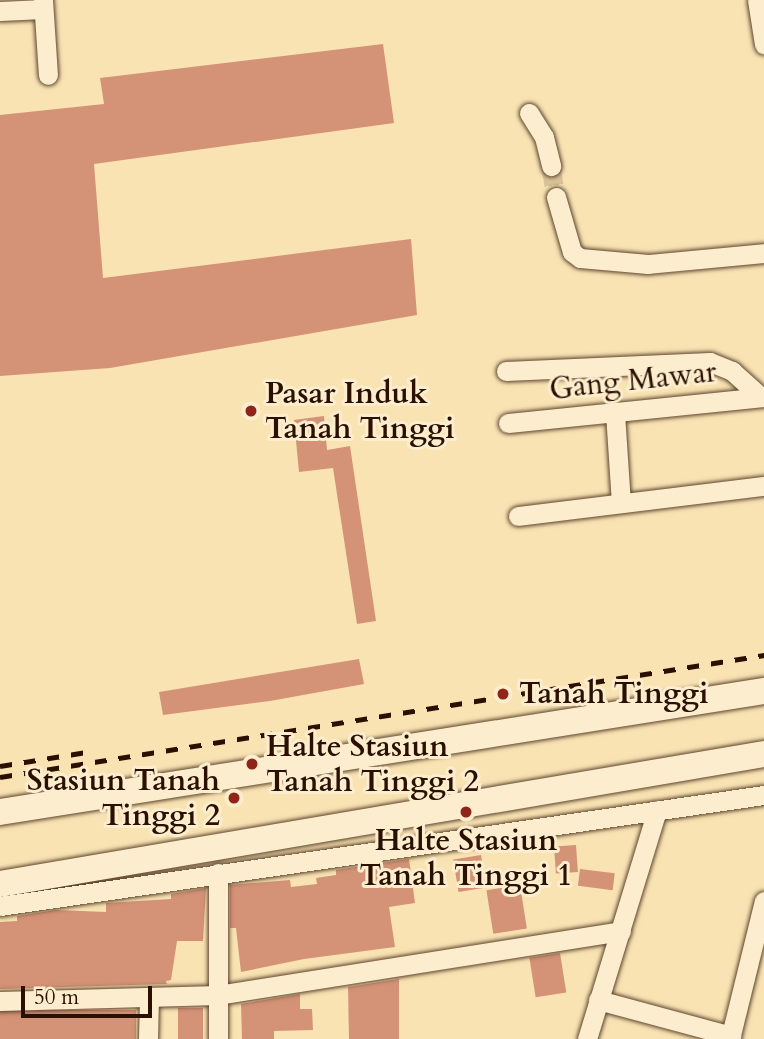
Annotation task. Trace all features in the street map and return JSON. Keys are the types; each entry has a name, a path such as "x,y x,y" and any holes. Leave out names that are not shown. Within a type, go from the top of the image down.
{"main road":[{"path":"0,812 764,691"},
{"path":"0,884 764,754"}],"street":[{"path":"757,0 764,44"},
{"path":"0,11 43,4 48,75"},
{"path":"529,113 544,137 551,166"},
{"path":"556,197 572,252 580,258 648,264 764,253"},
{"path":"506,371 710,362 732,370 762,397"},
{"name":"Gang Mawar","path":"508,423 762,397"},
{"path":"615,413 621,503"},
{"path":"518,516 764,486"},
{"path":"0,906 764,795"},
{"path":"587,1039 657,810"},
{"path":"218,873 218,1039"},
{"path":"598,1000 731,1038 759,955 764,901"},
{"path":"0,1001 218,995 621,931"},
{"path":"148,1039 149,997"}],"building":[{"path":"383,44 394,123 94,164 103,278 411,239 417,315 110,368 0,376 0,115 104,104 100,78"},
{"path":"324,416 327,450 350,446 376,621 357,624 333,468 299,472 294,420"},
{"path":"359,659 364,684 270,701 163,715 159,692"},
{"path":"576,845 578,872 556,873 554,847"},
{"path":"481,855 486,888 459,892 453,859"},
{"path":"409,859 415,903 389,907 395,947 304,959 241,972 236,928 230,928 230,885 290,880 291,887 317,884 316,878 336,875 336,870"},
{"path":"580,869 615,873 613,890 578,886"},
{"path":"520,885 527,928 493,934 486,890"},
{"path":"206,888 203,941 177,941 171,980 166,981 167,984 0,989 0,922 17,921 17,916 56,910 106,912 106,903 171,899 171,894"},
{"path":"560,953 566,993 536,997 529,958"},
{"path":"399,979 399,1039 349,1039 348,987"},
{"path":"300,994 300,1009 312,1009 313,1030 274,1031 274,1039 242,1039 241,1004"},
{"path":"178,1008 203,1008 203,1039 178,1039"},
{"path":"0,1010 136,1010 136,1039 0,1039"}],"tunnel":[{"path":"551,166 556,197"}],"railway":[{"path":"0,777 764,655"},
{"path":"0,766 93,751"}],"place":[{"name":"Pasar Induk Tanah Tinggi","path":"251,411"},
{"name":"Tanah Tinggi","path":"503,694"},
{"name":"Halte Stasiun Tanah Tinggi 2","path":"252,764"},
{"name":"Stasiun Tanah Tinggi 2","path":"234,798"},
{"name":"Halte Stasiun Tanah Tinggi 1","path":"466,812"}]}
